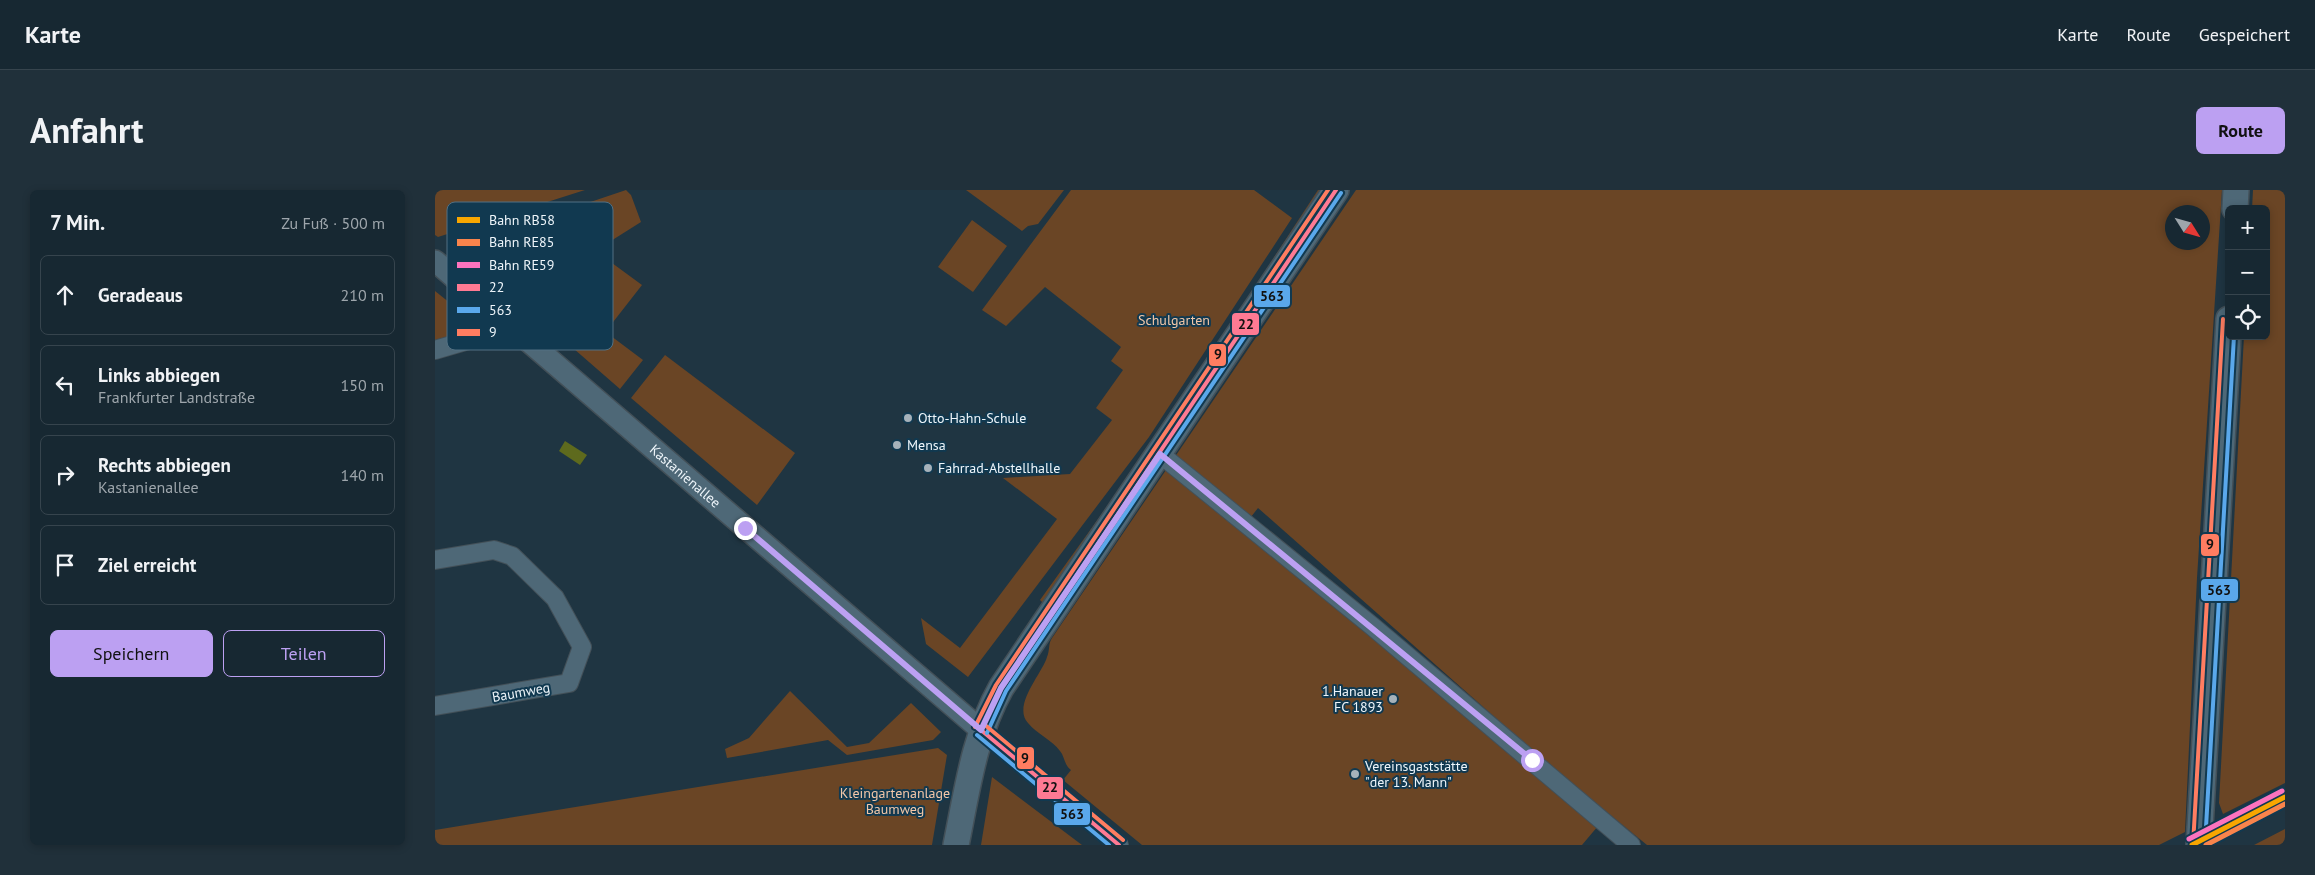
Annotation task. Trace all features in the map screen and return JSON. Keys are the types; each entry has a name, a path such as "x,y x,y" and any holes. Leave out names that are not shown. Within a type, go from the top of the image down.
{"main road":[{"path":"956,845 976,745 1001,688 1336,190"},
{"path":"2235,205 2236,190"},
{"path":"2199,845 2228,340"}],"street":[{"name":"Kastanienallee","path":"435,261 447,271"},
{"path":"435,350 447,346"},
{"name":"Kastanienallee","path":"539,350 981,730 1119,845"},
{"path":"1160,454 1364,620 1631,845"},
{"name":"Baumweg","path":"435,560 494,550 512,556 555,598 582,647 569,683 435,706"}],"green space":[{"path":"435,190 585,190 547,202 447,202 447,234 438,237 435,235"},
{"path":"626,190 631,195 641,222 613,240 613,202 590,202"},
{"path":"966,190 1064,190 1038,224 1028,226 1022,231"},
{"name":"Schulgarten","path":"1071,190 1254,190 1292,218 1149,437 968,677 926,644 921,618 960,648 1057,519 1003,478 1070,474 1112,420 1096,408 1123,370 1111,361 1121,347 1045,287 1006,326 982,310"},
{"path":"1318,190 1326,190 1044,604 1040,600 1152,444"},
{"path":"1356,190 2222,190 2197,578 2185,832 2159,845 1647,845 1542,759 1258,508 1247,522 1598,826 1582,845 1142,845 1063,780 1071,770 1067,766 1062,753 1032,727 1024,716 1026,699 1044,664 1050,643"},
{"path":"2253,190 2285,190 2285,783 2223,814 2219,803 2244,340 2270,340 2270,205 2252,205"},
{"path":"972,220 1007,246 973,292 938,267"},
{"path":"613,264 642,285 613,322"},
{"path":"435,291 447,301 447,337 435,341"},
{"path":"613,338 643,360 620,389 575,350 613,350"},
{"path":"665,355 795,453 757,505 631,398"},
{"path":"790,691 847,747 869,743 911,703 941,732 933,740 847,755 828,740 727,758 725,749 749,738"},
{"name":"Kleingartenanlage Baumweg","path":"938,748 947,755 932,845 435,845 435,830"},
{"path":"992,777 1082,845 981,845"},
{"path":"2285,829 2285,845 2254,845"}],"shaded area":[{"path":"565,441 587,455 580,465 559,451"}],"rail line":[{"name":"RE59","path":"2189,839 2282,791"},
{"name":"RB58","path":"2192,845 2285,797"},
{"name":"RE85","path":"2206,845 2285,804"}],"transit line":[{"name":"9","path":"975,727 996,685 1328,190"},
{"name":"22","path":"981,730 1001,688 1336,190"},
{"name":"563","path":"987,733 1006,691 1341,193"},
{"name":"9","path":"2193,845 2223,319"},
{"name":"563","path":"2205,845 2234,340"},
{"name":"9","path":"985,725 1123,840"},
{"name":"22","path":"981,730 1119,845"},
{"name":"563","path":"977,735 1109,845"}],"place":[{"name":"Otto-Hahn-Schule","path":"908,418"},
{"name":"Mensa","path":"897,445"},
{"name":"Fahrrad-Abstellhalle","path":"928,468"},
{"name":"1.Hanauer FC 1893","path":"1393,699"},
{"name":"Vereinsgaststätte \"der 13. Mann\"","path":"1355,774"}],"route":[{"path":"745,528 855,620 981,730 1001,688 1160,454 1372,626 1532,760"}]}
